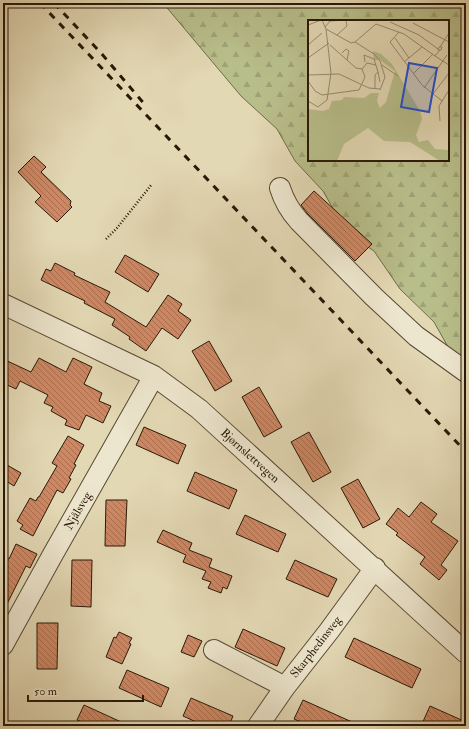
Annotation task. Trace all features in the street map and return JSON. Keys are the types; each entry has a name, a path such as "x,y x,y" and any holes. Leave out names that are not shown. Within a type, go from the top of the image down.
{"street":[{"path":"280,188 287,205 299,221 374,297 416,336 466,372"},
{"name":"Bjørnslettvegen","path":"3,304 154,376 198,409 375,568 466,653"},
{"name":"Njålsveg","path":"3,646 154,376"},
{"name":"Skarphedinsveg","path":"258,726 284,687 330,631 375,568"},
{"path":"214,650 284,687"}],"path":[{"path":"106,239 117,228 152,184"}],"green space":[{"path":"163,3 466,3 466,379 434,322 400,289 374,251 347,233 323,191 295,161 277,129 241,96"}],"building":[{"path":"34,156 46,167 41,172 71,201 70,205 72,207 57,222 35,202 41,196 18,172"},
{"path":"314,191 372,244 355,261 307,213 301,205"},
{"path":"125,255 159,274 148,292 115,272"},
{"path":"55,263 75,273 74,275 110,292 105,302 146,327 168,295 182,304 178,311 191,320 178,339 162,328 146,351 129,339 130,337 112,325 115,319 84,303 85,301 41,280 46,269 51,271"},
{"path":"209,341 232,381 215,391 192,351"},
{"path":"39,358 66,372 73,358 92,367 84,384 102,393 99,401 111,406 103,423 86,415 79,430 65,425 67,420 51,411 53,407 44,403 48,395 20,381 16,389 3,383 3,359 31,372"},
{"path":"259,387 282,427 264,437 242,397"},
{"path":"144,427 186,445 178,464 136,445"},
{"path":"309,432 331,472 313,482 291,442"},
{"path":"68,436 84,445 74,464 76,465 69,478 71,479 63,493 57,490 33,536 20,529 23,525 17,521 30,498 36,501 39,497 57,466 52,463"},
{"path":"7,465 21,473 14,486 3,479 3,472"},
{"path":"195,472 237,490 229,509 187,491"},
{"path":"358,479 380,519 363,528 341,488"},
{"path":"106,500 127,500 125,546 105,546"},
{"path":"421,502 437,514 431,522 458,541 441,565 447,570 439,580 420,564 425,557 396,535 398,533 386,524 398,508 409,517"},
{"path":"245,515 286,534 278,552 236,534"},
{"path":"163,530 192,543 189,550 212,559 209,567 232,576 227,589 223,587 221,593 208,588 211,582 202,579 206,571 183,562 186,555 157,542"},
{"path":"16,544 37,554 30,568 26,566 3,612 3,556 9,559"},
{"path":"72,560 92,560 91,607 71,606"},
{"path":"295,560 337,579 328,597 286,579"},
{"path":"37,623 58,623 57,669 37,669"},
{"path":"243,629 285,648 277,666 235,647"},
{"path":"119,632 132,638 129,643 131,644 122,664 106,657 114,637 116,638"},
{"path":"188,635 202,641 194,657 181,652"},
{"path":"354,638 421,669 412,688 345,657"},
{"path":"127,670 169,688 161,707 119,688"},
{"path":"191,698 233,716 229,726 205,726 183,716"},
{"path":"303,700 361,726 311,726 294,719"},
{"path":"84,705 130,726 92,726 77,720"},
{"path":"430,706 466,722 466,726 421,726"}],"railway":[{"path":"40,3 466,452"},
{"path":"54,3 101,53 146,106"}]}
